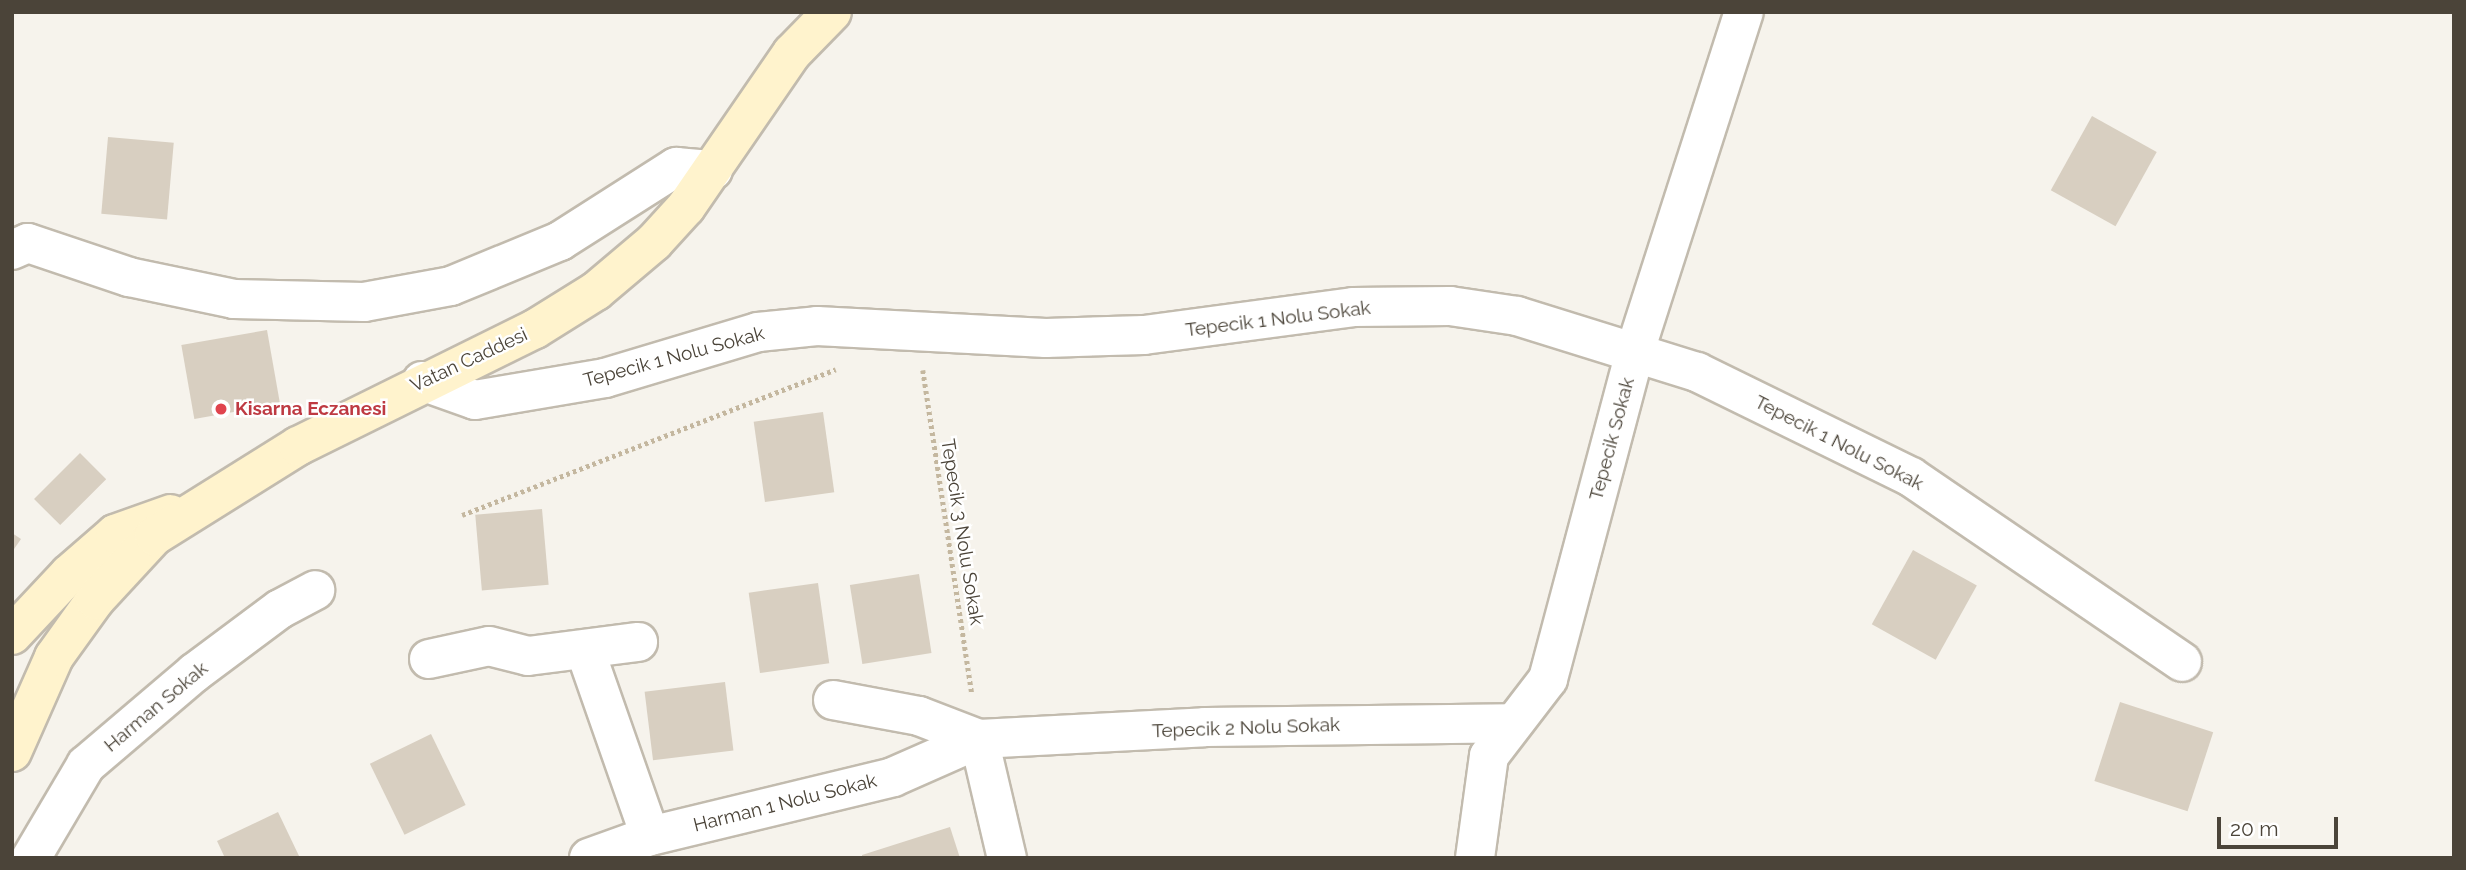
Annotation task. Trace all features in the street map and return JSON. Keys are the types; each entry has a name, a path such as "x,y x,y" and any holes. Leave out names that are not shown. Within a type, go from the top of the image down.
{"street":[{"name":"Vatan Caddesi","path":"792,53 799,12"},
{"name":"Vatan Caddesi","path":"12,752 54,657 95,600 154,536 298,446 422,381 535,329 596,291 654,242 713,170 792,53 832,12"},
{"name":"Tepecik Sokak","path":"1475,858 1489,756 1548,679 1635,351 1744,12"},
{"path":"12,250 28,243 129,277 234,299 364,302 451,286 560,241 676,167 713,170"},
{"name":"Tepecik 1 Nolu Sokak","path":"422,381 475,400 605,378 758,332 817,326 917,329 1046,338 1144,335 1353,307 1450,306 1517,316 1697,372 1911,477 2182,662"},
{"path":"12,635 69,574 115,534 207,503"},
{"name":"Harman Sokak","path":"32,858 86,765 194,673 280,609 315,590"},
{"path":"429,659 489,646 528,656 638,642"},
{"path":"585,650 650,836"},
{"path":"833,700 919,716 979,739 1007,858"},
{"name":"Tepecik 2 Nolu Sokak","path":"979,739 1205,727 1513,723"},
{"name":"Harman 1 Nolu Sokak","path":"589,858 650,836 893,776 979,739"}],"path":[{"name":"Tepecik 3 Nolu Sokak","path":"917,329 979,739"},
{"path":"462,515 844,366"}],"building":[{"path":"2092,116 2157,152 2116,226 2051,190"},
{"path":"108,137 174,143 167,219 101,214"},
{"path":"267,330 280,404 194,419 181,345"},
{"path":"823,412 834,492 765,502 754,422"},
{"path":"80,453 106,479 60,525 34,499"},
{"path":"542,509 549,585 482,591 475,515"},
{"path":"12,533 21,539 12,552"},
{"path":"1913,550 1977,585 1936,660 1872,624"},
{"path":"919,574 932,653 862,664 850,585"},
{"path":"818,583 829,663 760,673 749,593"},
{"path":"725,682 733,750 653,760 645,692"},
{"path":"2120,702 2213,732 2188,811 2094,781"},
{"path":"431,734 466,805 405,835 370,764"},
{"path":"278,812 300,858 225,858 217,841"},
{"path":"950,827 960,858 862,858 862,855"}],"place":[{"name":"Kisarna Eczanesi","path":"221,409"}]}
